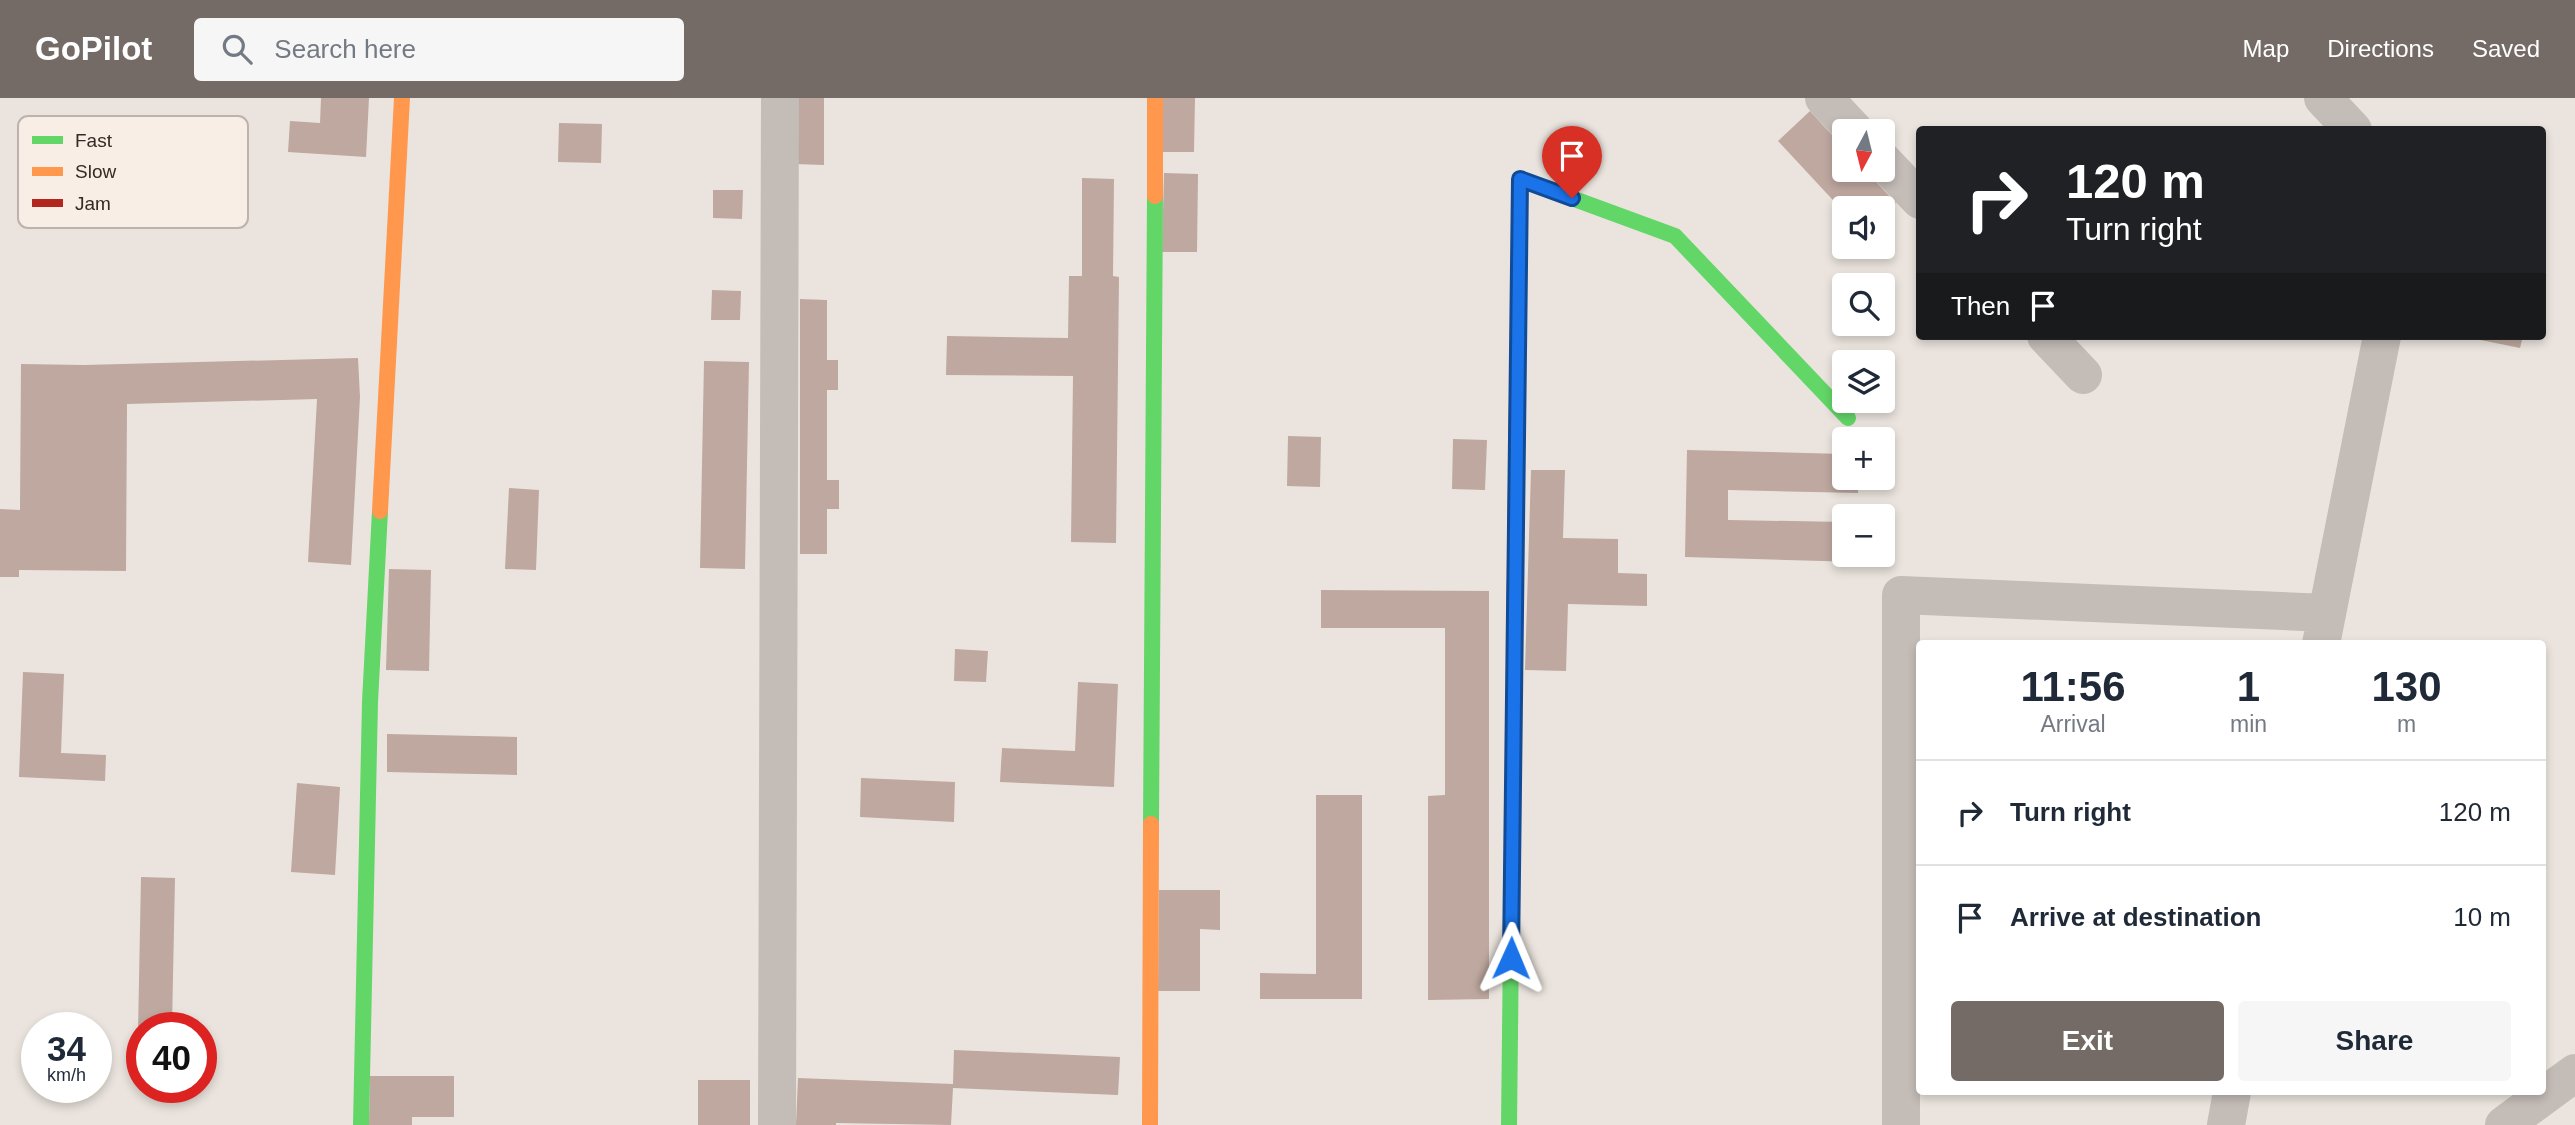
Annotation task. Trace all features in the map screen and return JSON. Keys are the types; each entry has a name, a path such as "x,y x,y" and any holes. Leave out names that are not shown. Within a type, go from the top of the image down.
{"street":[{"path":"361,1125 370,702 402,98"},
{"path":"777,1125 780,98"},
{"path":"1150,1125 1155,98"},
{"path":"1824,98 1844,119"},
{"path":"2323,98 2349,126"},
{"path":"1895,174 1916,196"},
{"path":"1509,1125 1520,179 1675,236 1848,418"},
{"path":"2050,340 2082,375"},
{"path":"1901,1125 1901,595 2324,629 2381,340"},
{"path":"2546,1094 2575,1073"},
{"path":"2226,1125 2231,1095"},
{"path":"2504,1125 2545,1095"}],"building":[{"path":"321,98 369,98 366,157 288,152 290,121 320,123"},
{"path":"795,98 824,98 824,165 794,164"},
{"path":"1163,98 1195,98 1194,152 1162,152"},
{"path":"1810,111 1832,135 1832,182 1876,182 1889,196 1832,196 1832,199 1778,141"},
{"path":"559,123 602,124 601,163 558,162"},
{"path":"1164,173 1198,174 1197,252 1162,252"},
{"path":"1082,178 1114,179 1113,276 1119,277 1116,543 1071,542 1073,376 946,375 947,336 1068,338 1069,276 1082,276"},
{"path":"713,190 743,190 742,219 713,218"},
{"path":"712,290 741,291 740,320 711,320"},
{"path":"800,299 827,300 827,360 838,360 838,390 827,390 827,480 839,480 839,509 827,509 827,554 800,554"},
{"path":"2481,340 2522,340 2520,348"},
{"path":"358,358 360,397 351,565 308,562 317,399 127,404 126,571 19,570 19,577 0,577 0,509 20,510 21,364 84,365"},
{"path":"704,361 749,362 745,569 700,568"},
{"path":"1288,436 1321,437 1320,487 1287,486"},
{"path":"1453,439 1487,440 1485,490 1452,489"},
{"path":"1687,450 1832,454 1832,490 1858,490 1858,493 1728,490 1728,520 1832,522 1832,561 1685,557"},
{"path":"1531,470 1565,470 1563,538 1618,539 1618,573 1647,574 1647,606 1568,604 1566,671 1525,670"},
{"path":"509,488 539,490 536,570 505,569"},
{"path":"389,569 431,570 429,671 386,670"},
{"path":"1321,590 1489,591 1489,999 1428,1000 1428,796 1445,795 1445,628 1321,628"},
{"path":"955,649 988,651 986,682 954,681"},
{"path":"23,672 64,674 61,753 106,755 105,781 19,777"},
{"path":"1078,682 1118,684 1114,787 1000,782 1002,748 1075,751"},
{"path":"387,734 517,737 517,775 387,772"},
{"path":"861,778 955,782 954,822 860,817"},
{"path":"297,783 340,787 335,875 291,872"},
{"path":"1316,795 1362,795 1362,999 1260,999 1260,973 1316,974"},
{"path":"141,877 175,878 172,1012 138,1012"},
{"path":"1159,890 1220,890 1220,930 1200,929 1200,991 1158,991"},
{"path":"954,1050 1120,1057 1118,1095 953,1088 951,1125 796,1125 798,1078 953,1084"},
{"path":"370,1076 454,1076 454,1117 412,1117 412,1125 369,1125"},
{"path":"698,1080 750,1080 750,1125 698,1125"}],"traffic: fast":[{"path":"1517,401 1520,179 1675,236 1848,418"},
{"path":"1151,824 1155,196"},
{"path":"361,1125 370,702 380,511"},
{"path":"1509,1125 1514,667"}],"traffic: slow":[{"path":"380,511 402,98"},
{"path":"1155,98 1155,196"},
{"path":"1150,1125 1151,824"}],"traffic: jam":[{"path":"1514,667 1517,401"}],"route":[{"path":"1511,958 1520,179 1572,198"}]}
